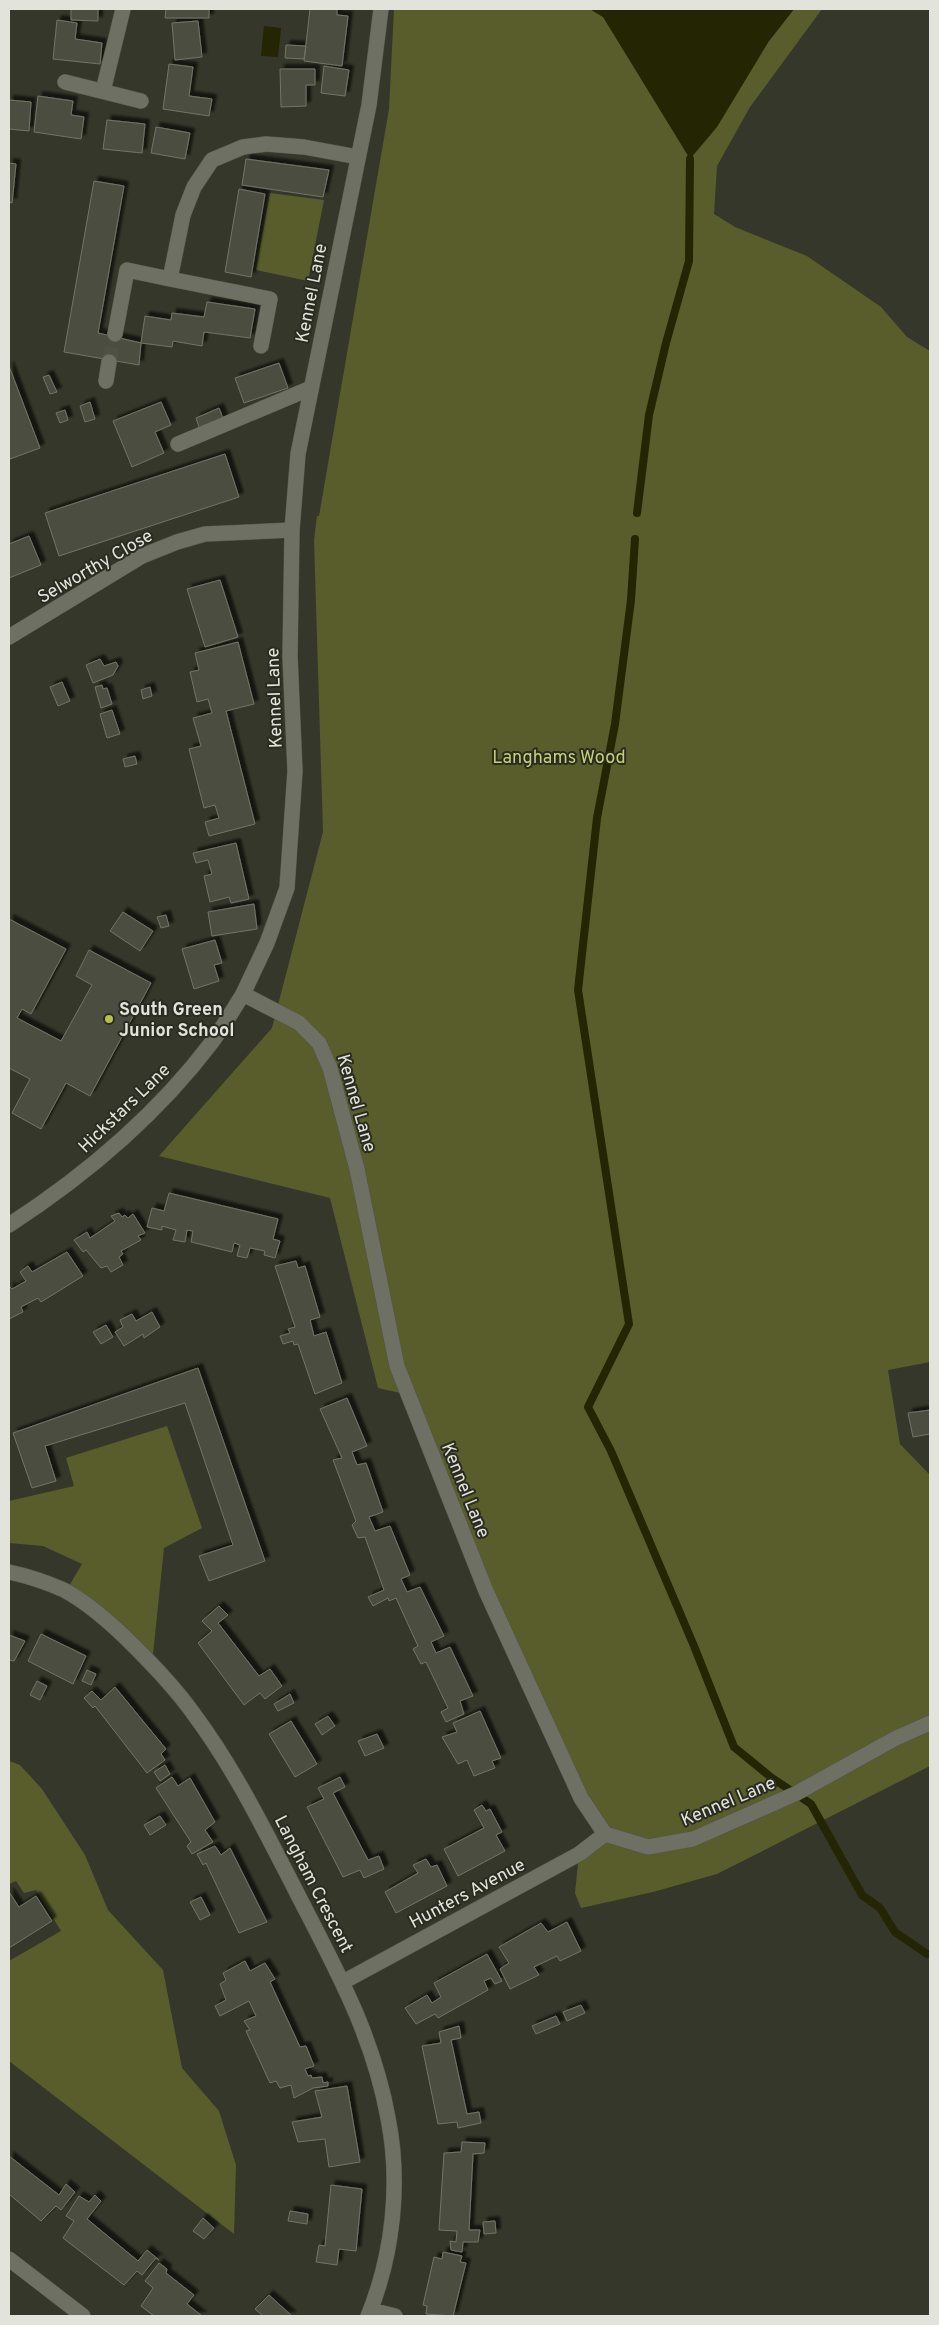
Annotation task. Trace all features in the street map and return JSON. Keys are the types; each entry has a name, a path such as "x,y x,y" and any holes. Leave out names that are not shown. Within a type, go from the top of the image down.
{"street":[{"path":"103,91 124,9"},
{"name":"Kennel Lane","path":"381,9 369,105 298,454 292,530 290,656 295,771 287,888 267,943 243,994 299,1023 318,1043 330,1068 357,1168 397,1366 486,1591 581,1798 605,1834 648,1847 693,1839 795,1794 896,1738 930,1723"},
{"path":"64,82 141,101"},
{"path":"170,279 184,214 194,187 212,160 243,147 266,144 304,147 358,157"},
{"path":"115,334 127,270 270,299 261,346"},
{"path":"106,381 109,362"},
{"path":"178,444 311,388"},
{"name":"Selworthy Close","path":"9,637 142,556 177,542 205,534 292,530"},
{"name":"Hickstars Lane","path":"9,1225 52,1197 134,1130 175,1088 212,1041 243,994"},
{"name":"Langham Crescent","path":"9,1572 42,1581 82,1602 116,1628 152,1664 193,1712 224,1758 263,1826 343,1982 375,2060 389,2121 391,2144 394,2204 382,2272 370,2313"},
{"name":"Hunters Avenue","path":"343,1982 579,1854 605,1834"},
{"path":"9,2259 83,2316"},
{"path":"370,2313 395,2316"}],"green space":[{"name":"Langhams Wood","path":"394,9 590,9 603,17 769,41 794,9 822,9 750,107 717,166 714,214 735,227 807,256 881,307 907,337 930,351 930,1362 888,1370 900,1444 930,1475 930,1766 717,1874 653,1892 581,1908 575,1893 579,1854 605,1834 581,1798 409,1395 378,1388 330,1198 159,1156 272,1028 323,832 314,540 389,109"},
{"path":"270,193 324,200 308,281 256,270"},
{"path":"167,1426 202,1528 164,1548 152,1664 66,1591 82,1564 43,1546 9,1543 9,1501 74,1486 66,1458"},
{"path":"9,1761 20,1765 42,1789 85,1855 108,1910 163,1970 182,2068 219,2111 236,2165 234,2234 9,2061 9,1961 61,1931 36,1890 24,1893 16,1881 9,1884"}],"shaded area":[{"path":"590,9 794,9 769,41 717,127 690,159 603,17"},
{"path":"264,26 281,28 278,57 261,56"}],"building":[{"path":"71,9 98,9 98,21 71,20"},
{"path":"166,9 209,9 209,18 165,18"},
{"path":"310,9 337,9 337,15 348,16 342,66 304,61"},
{"path":"57,20 77,23 75,39 102,43 100,64 53,59"},
{"path":"198,21 202,57 175,60 172,23"},
{"path":"286,45 306,46 304,59 285,58"},
{"path":"169,64 193,67 189,96 212,99 209,116 163,109"},
{"path":"324,66 349,70 345,96 321,93"},
{"path":"280,69 315,69 315,85 306,85 306,106 281,107"},
{"path":"38,96 73,101 71,115 84,117 81,139 34,132"},
{"path":"9,100 31,102 29,131 9,129"},
{"path":"107,120 145,124 142,153 103,149"},
{"path":"156,127 190,133 185,159 151,153"},
{"path":"246,159 329,170 323,197 242,185"},
{"path":"9,163 16,164 12,203 9,202"},
{"path":"94,181 124,186 98,333 141,343 139,365 64,352"},
{"path":"239,189 265,194 251,277 225,272"},
{"path":"207,302 255,309 250,338 204,332 202,346 173,341 172,347 141,343 145,316 171,320 172,313 204,317"},
{"path":"279,363 288,388 244,403 235,378"},
{"path":"9,366 40,448 10,459 9,455"},
{"path":"49,375 57,392 50,394 43,377"},
{"path":"90,402 95,419 85,422 80,406"},
{"path":"161,402 171,425 155,432 164,453 132,467 113,421"},
{"path":"219,408 224,421 200,430 196,418"},
{"path":"65,410 68,420 60,423 56,413"},
{"path":"225,454 239,497 59,556 45,513"},
{"path":"29,536 41,565 9,578 9,544"},
{"path":"220,580 238,637 205,647 187,589"},
{"path":"238,642 254,704 226,711 255,824 209,836 205,822 219,818 215,805 204,808 189,749 201,746 193,718 212,713 208,699 197,702 190,672 199,670 195,653"},
{"path":"100,659 104,666 116,662 118,666 113,675 93,683 86,665"},
{"path":"62,682 70,701 58,706 50,687"},
{"path":"102,685 103,689 107,688 112,704 101,708 95,687"},
{"path":"150,687 152,696 143,699 141,690"},
{"path":"112,710 120,734 107,738 100,714"},
{"path":"135,756 137,764 125,767 123,759"},
{"path":"236,843 249,899 231,903 229,897 210,902 204,876 212,874 208,860 196,863 193,853"},
{"path":"254,904 257,929 212,936 208,912"},
{"path":"123,912 153,931 140,951 110,931"},
{"path":"166,915 169,926 161,928 157,917"},
{"path":"9,919 66,949 31,1014 22,1009 17,1018 61,1041 92,985 76,976 89,950 151,983 90,1096 66,1083 41,1129 12,1113 30,1079 9,1068"},
{"path":"215,940 222,963 214,965 219,981 194,989 182,949"},
{"path":"169,1193 278,1219 273,1239 280,1241 275,1258 264,1255 265,1251 250,1248 247,1258 237,1256 240,1245 234,1243 232,1252 191,1242 193,1231 187,1230 185,1242 173,1240 176,1230 162,1226 162,1230 147,1227 152,1208 164,1211"},
{"path":"119,1213 122,1217 125,1215 128,1218 133,1214 145,1233 138,1236 141,1240 121,1251 123,1254 119,1257 123,1265 111,1272 107,1266 101,1268 86,1250 83,1252 74,1240 87,1232 90,1238 115,1221 111,1216"},
{"path":"67,1252 83,1276 41,1302 38,1298 21,1307 23,1312 9,1319 9,1286 12,1289 26,1281 20,1272 28,1266 32,1272"},
{"path":"296,1261 298,1268 305,1266 320,1317 310,1320 314,1336 326,1332 342,1383 315,1394 298,1344 294,1345 293,1341 283,1344 280,1336 290,1333 288,1329 295,1327 275,1266"},
{"path":"152,1312 160,1327 144,1338 143,1334 124,1346 115,1332 123,1327 120,1320 132,1314 136,1321"},
{"path":"106,1325 113,1337 101,1344 93,1332"},
{"path":"198,1368 265,1561 209,1581 199,1556 233,1545 185,1403 45,1446 56,1481 32,1488 13,1433"},
{"path":"347,1398 367,1446 352,1452 357,1465 366,1463 383,1512 369,1517 375,1531 390,1526 410,1575 401,1579 407,1592 420,1587 444,1636 431,1642 436,1653 450,1647 473,1696 460,1701 464,1714 446,1722 441,1712 448,1708 426,1662 421,1664 413,1649 418,1646 396,1598 389,1601 388,1598 373,1606 368,1597 384,1590 365,1537 358,1538 352,1525 356,1521 333,1460 342,1458 320,1409"},
{"path":"930,1410 930,1434 913,1437 908,1413"},
{"path":"219,1606 228,1615 218,1623 259,1676 270,1669 282,1686 265,1699 260,1693 244,1705 198,1643 212,1631 202,1621"},
{"path":"41,1634 86,1656 73,1684 28,1661"},
{"path":"9,1635 25,1641 14,1661 9,1660"},
{"path":"87,1670 96,1674 91,1685 82,1681"},
{"path":"37,1681 47,1686 40,1700 30,1695"},
{"path":"115,1687 166,1749 161,1754 165,1760 147,1773 95,1706 93,1708 84,1698 92,1691 101,1700"},
{"path":"290,1694 294,1703 278,1711 274,1704"},
{"path":"480,1711 501,1758 492,1761 495,1768 474,1776 467,1760 458,1764 442,1737 457,1732 453,1723"},
{"path":"328,1716 335,1726 322,1735 315,1724"},
{"path":"291,1721 317,1764 295,1777 269,1734"},
{"path":"377,1734 384,1748 365,1756 358,1741"},
{"path":"165,1765 170,1774 160,1781 154,1772"},
{"path":"172,1777 178,1786 190,1778 215,1822 205,1830 213,1842 192,1854 187,1846 191,1842 156,1788"},
{"path":"340,1777 345,1787 333,1793 368,1860 379,1856 384,1869 364,1878 360,1870 343,1877 307,1807 324,1799 318,1788"},
{"path":"482,1805 486,1811 490,1809 502,1832 496,1835 505,1851 458,1876 444,1849 484,1828 474,1810"},
{"path":"160,1816 166,1825 150,1835 144,1825"},
{"path":"215,1846 221,1855 230,1848 267,1922 239,1933 206,1863 203,1865 197,1854"},
{"path":"426,1859 431,1867 437,1865 447,1886 396,1913 385,1892 418,1873 413,1865"},
{"path":"9,1892 19,1907 36,1896 52,1921 9,1948"},
{"path":"201,1897 210,1915 200,1920 190,1902"},
{"path":"567,1922 581,1951 560,1961 557,1956 534,1967 539,1975 510,1989 500,1969 509,1963 499,1947 541,1923 548,1932"},
{"path":"487,1954 502,1981 495,1984 491,1978 484,1981 488,1990 438,2018 435,2014 416,2024 405,2008 427,1995 432,2003 441,1997 434,1983"},
{"path":"245,1961 250,1971 265,1963 275,1979 270,1982 300,2047 306,2046 314,2066 305,2069 308,2076 311,2075 312,2078 322,2077 323,2083 328,2082 328,2086 313,2088 294,2098 291,2085 280,2088 276,2081 270,2083 246,2031 250,2030 244,2021 256,2016 249,2001 220,2016 215,2006 226,2000 220,1984 226,1980 223,1973"},
{"path":"581,2005 585,2013 567,2021 563,2012"},
{"path":"556,2016 560,2024 536,2034 532,2026"},
{"path":"459,2026 461,2038 451,2040 467,2114 479,2112 481,2123 458,2128 457,2122 438,2124 422,2046 441,2043 439,2032"},
{"path":"347,2086 360,2162 329,2167 325,2139 298,2142 292,2122 322,2117 315,2091"},
{"path":"462,2142 485,2143 484,2153 473,2154 469,2230 480,2230 478,2242 463,2242 462,2252 451,2250 450,2241 456,2242 457,2231 439,2230 444,2153 461,2152"},
{"path":"9,2156 59,2195 66,2184 75,2192 61,2210 56,2206 41,2221 9,2194"},
{"path":"331,2185 362,2189 356,2251 339,2249 337,2265 316,2262 319,2245 325,2246"},
{"path":"95,2195 101,2201 87,2219 138,2261 147,2250 159,2260 156,2258 142,2275 137,2271 124,2285 63,2238 74,2221 66,2216 79,2196 89,2202"},
{"path":"290,2211 308,2214 307,2224 288,2221"},
{"path":"203,2218 214,2228 204,2239 193,2231"},
{"path":"495,2221 496,2233 484,2234 483,2222"},
{"path":"443,2252 462,2256 460,2262 466,2263 453,2316 426,2314 427,2306 423,2305 434,2257 442,2259"},
{"path":"159,2263 167,2269 166,2273 194,2295 187,2304 202,2316 154,2316 141,2306 153,2288 145,2281"},
{"path":"269,2295 292,2316 263,2316 255,2309"}],"waterway":[{"path":"637,513 649,415 666,343 689,261 690,159"},
{"path":"635,539 631,600 615,724 597,818 578,990 629,1324 588,1407 611,1451 694,1646 734,1747 772,1778 811,1804 862,1895 880,1908 895,1932 927,1954"}],"tunnel":[{"path":"109,362 115,334"}],"place":[{"name":"South Green Junior School","path":"109,1019"}]}
